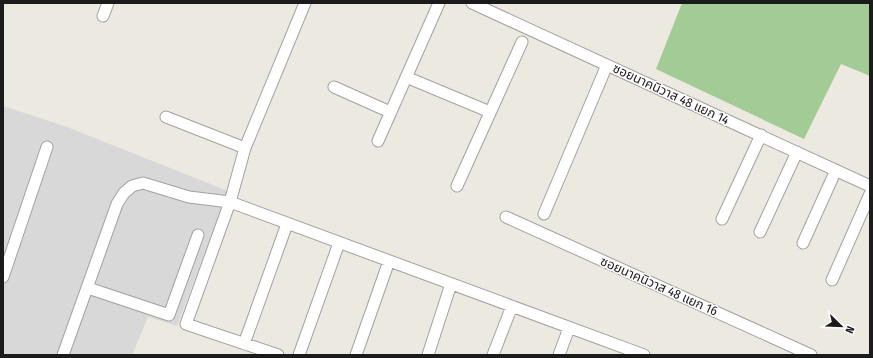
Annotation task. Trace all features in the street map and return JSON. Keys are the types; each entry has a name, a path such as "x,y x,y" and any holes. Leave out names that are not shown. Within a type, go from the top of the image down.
{"street":[{"path":"103,16 108,3"},
{"path":"278,355 186,324 230,202 245,148 305,3"},
{"path":"378,141 439,3"},
{"name":"ซอยนาคนิวาส 48 แยก 14","path":"472,3 870,186"},
{"path":"457,186 522,42"},
{"path":"544,214 607,65"},
{"path":"406,77 490,112"},
{"path":"334,87 390,112"},
{"path":"166,117 245,148"},
{"path":"722,219 761,135"},
{"path":"3,277 47,147"},
{"path":"760,232 797,152"},
{"path":"803,243 836,170"},
{"path":"63,355 117,204 124,193 132,186 143,183 189,197 230,202 512,306 629,352 644,355"},
{"path":"832,280 870,194"},
{"name":"ซอยนาคนิวาส 48 แยก 16","path":"506,217 811,355"},
{"path":"244,344 287,224"},
{"path":"88,288 170,315 198,235"},
{"path":"299,355 339,243"},
{"path":"356,355 389,261"},
{"path":"428,355 451,284"},
{"path":"493,355 512,306"},
{"path":"559,355 569,328"}],"shaded area":[{"path":"3,106 67,127 228,191 177,326 148,317 132,355 3,355"}],"green space":[{"path":"682,3 870,3 870,76 841,64 804,139 656,69"}]}
